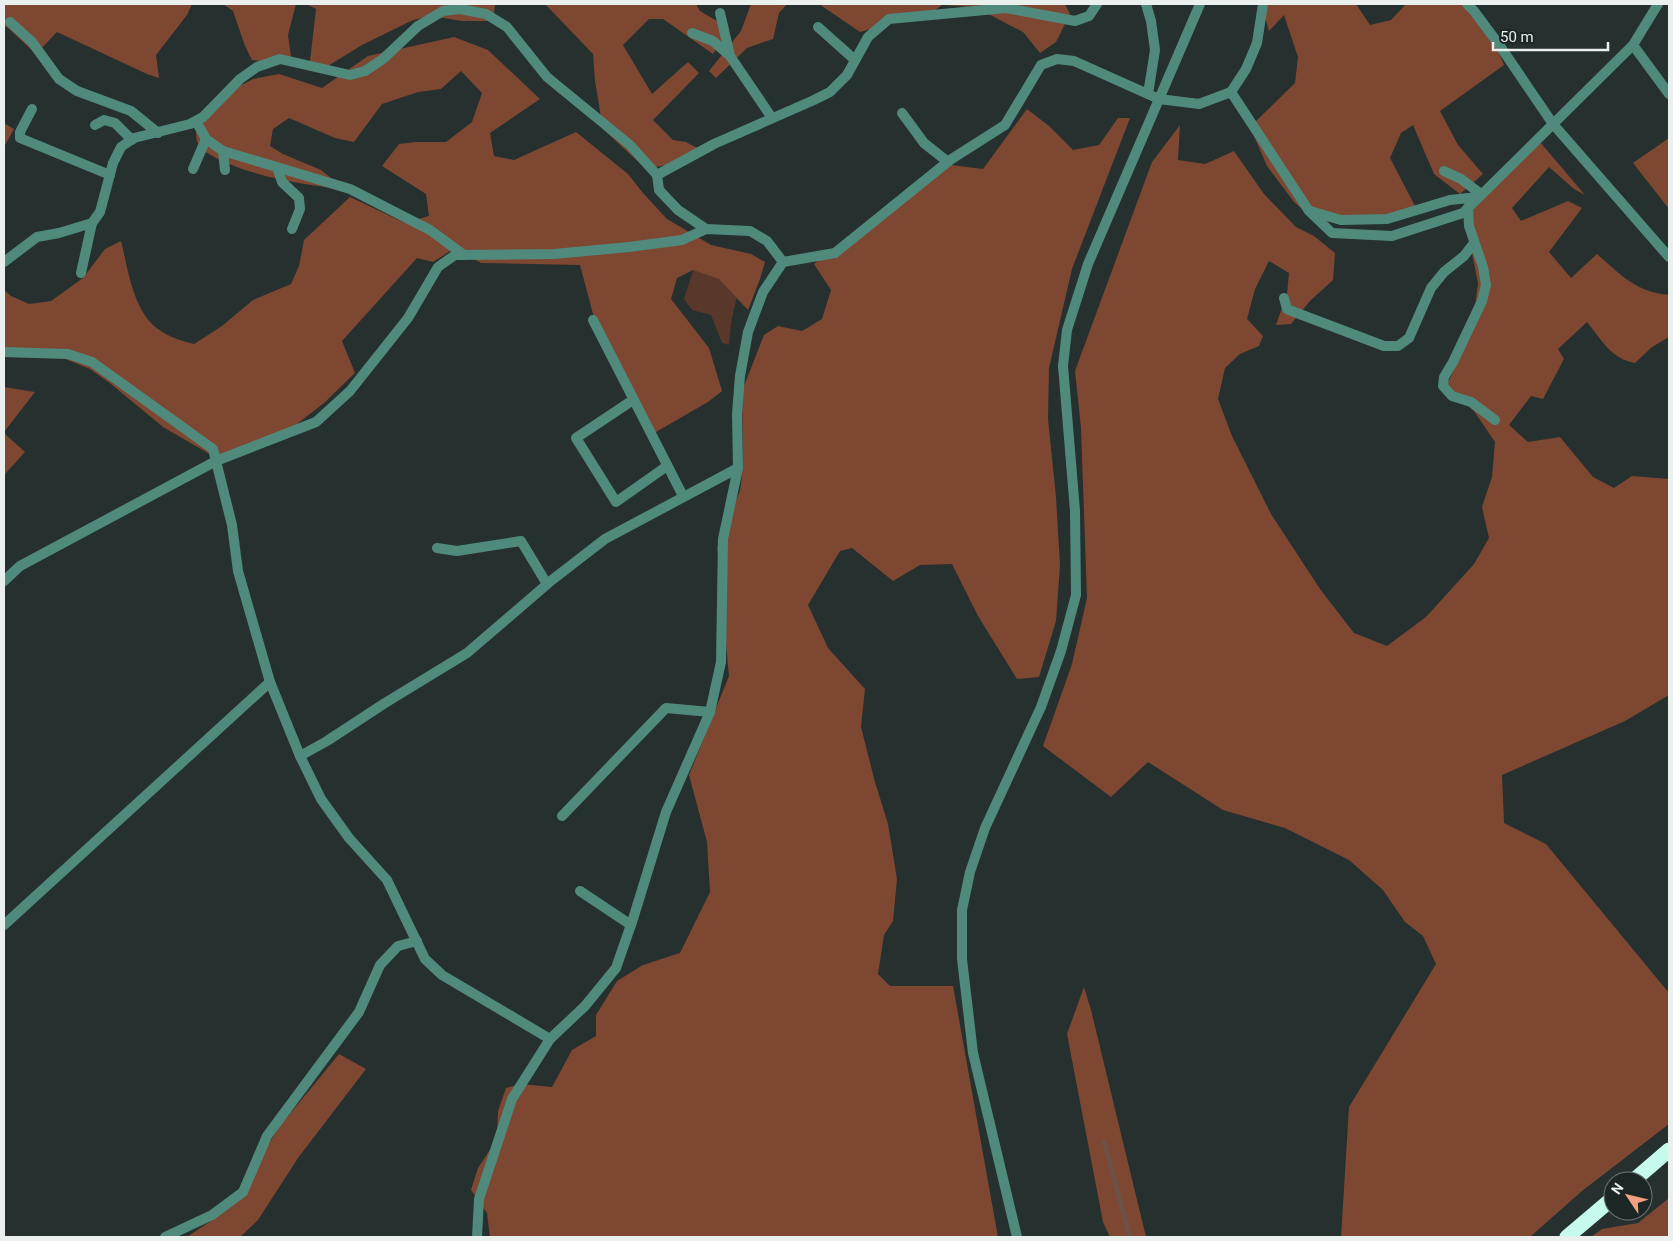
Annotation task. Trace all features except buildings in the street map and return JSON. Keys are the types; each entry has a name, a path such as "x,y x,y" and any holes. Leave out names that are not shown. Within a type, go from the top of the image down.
{"highway":[{"path":"1645,1171 1669,1150"},
{"path":"1569,1235 1603,1206"}],"street":[{"path":"657,175 714,144 830,92 847,75 868,37 889,19 1006,8 1075,21 1089,16 1097,4"},
{"path":"1146,4 1151,21 1155,50 1148,94"},
{"path":"1017,1237 973,1053 962,959 962,910 970,872 985,828 1041,707 1061,651 1076,595 1075,511 1063,366 1067,330 1088,264 1200,4"},
{"path":"478,1237 479,1199 512,1099 550,1039 585,1006 616,968 632,925 666,812 710,712 721,662 723,539 738,468 737,414 740,376 748,332 762,292 783,262 835,253 948,162 1005,125 1041,65 1057,58 1074,61 1159,98 1199,104 1231,92 1246,68 1257,44 1263,4"},
{"path":"1467,4 1495,39 1553,124 1669,257"},
{"path":"1231,92 1309,211 1332,233 1392,236 1463,213 1633,44 1658,4"},
{"path":"80,273 92,224 100,212 113,163 121,147 132,140 196,121 203,117 257,66 280,58 350,75 365,71 383,58 418,26 443,11 460,9 486,14 507,28 547,77 630,145 657,175 659,190 678,210 706,229"},
{"path":"720,13 730,56"},
{"path":"10,22 32,42 60,78 77,91 131,111 158,133"},
{"path":"818,27 855,60"},
{"path":"692,33 713,40 730,56 772,118"},
{"path":"1633,44 1669,94"},
{"path":"32,109 20,132 20,138 110,175"},
{"path":"902,113 924,143 948,162"},
{"path":"94,126 104,120 116,123 132,140"},
{"path":"196,121 206,139 223,151 350,189 430,230 464,255"},
{"path":"193,169 206,139"},
{"path":"223,151 225,170"},
{"path":"277,167 282,182 299,198 300,209 292,229"},
{"path":"1444,171 1460,179 1480,196"},
{"path":"1309,211 1341,220 1387,219 1450,200 1480,196"},
{"path":"1468,207 1469,226 1483,267 1486,285 1482,301 1454,362 1444,377 1443,386 1452,396 1471,402 1494,420"},
{"path":"4,262 36,237 92,224"},
{"path":"4,581 20,566 216,461 316,422 350,391 408,318 438,267 455,255 554,254 629,247 682,240 706,229 750,231 767,241 783,262"},
{"path":"1284,298 1289,310 1384,346 1398,346 1409,338 1431,288 1444,272 1464,256 1474,243"},
{"path":"592,320 683,496"},
{"path":"4,352 68,354 92,362 213,449 232,525 238,571 270,682 300,756 321,799 349,838 387,880 425,959 442,975 550,1039"},
{"path":"633,400 576,438 616,502 667,466"},
{"path":"300,756 467,653 547,584 605,539 738,468"},
{"path":"437,548 457,551 522,542 547,584"},
{"path":"4,925 270,682"},
{"path":"562,816 666,708 710,712"},
{"path":"580,891 632,925"},
{"path":"166,1237 212,1215 242,1192 267,1136 359,1012 380,965 398,946 417,941"}],"shaded area":[{"path":"4,4 192,4 187,15 156,55 159,78 57,32 36,54 4,26"},
{"path":"223,4 296,4 288,35 292,64 252,60 233,11"},
{"path":"306,4 495,4 493,21 462,21 432,16 413,20 362,45 323,69 310,61 316,9"},
{"path":"545,4 696,4 700,11 729,28 713,54 663,19 649,19 623,45 652,94 688,62 699,73 653,120 673,140 686,142 699,149 671,164 646,169 603,129 595,81 593,54"},
{"path":"751,4 787,4 779,13 773,39 747,48 716,78 709,71 741,31"},
{"path":"819,4 1065,4 1070,14 1056,42 1040,53 1023,32 975,7 942,5 926,17 860,32"},
{"path":"1261,4 1356,4 1370,25 1391,20 1406,4 1474,4 1484,17 1504,65 1440,111 1458,145 1483,174 1460,194 1434,174 1413,125 1401,133 1390,158 1415,206 1349,224 1315,220 1294,202 1267,166 1250,127 1295,83 1298,57 1284,15 1269,31"},
{"path":"454,37 488,50 540,99 490,133 494,156 514,160 576,132 628,174 667,219 711,245 751,254 765,262 748,310 719,279 693,270 677,278 671,299 709,348 722,391 708,402 649,436 593,314 580,265 481,263 455,248 433,262 417,258 342,341 355,373 324,403 288,431 232,453 213,456 163,427 90,369 63,358 4,357 4,290 11,296 29,304 51,301 83,278 105,249 121,241 133,289 143,312 162,332 194,344 222,326 253,300 291,284 299,266 304,240 350,197 405,223 429,216 426,194 382,166 399,144 446,142 472,122 482,93 461,71 441,89 418,92 382,104 354,142 335,138 289,118 273,129 270,146 283,154 321,170 346,190 280,179 231,165 203,150 197,142 196,129 199,114 222,95 253,79 279,74 322,88 368,56"},
{"path":"1027,109 1049,126 1073,150 1099,145 1118,118 1130,118 1072,269 1049,368 1048,419 1056,497 1060,565 1056,621 1039,677 1017,679 978,616 952,564 920,565 893,581 852,548 840,551 808,605 828,648 865,689 861,727 888,824 897,879 893,921 884,935 878,974 890,986 953,986 998,1237 490,1237 487,1213 471,1190 478,1168 497,1139 498,1111 506,1088 521,1084 552,1087 572,1050 596,1036 596,1015 617,981 643,965 680,953 710,892 707,842 689,775 729,676 717,547 740,491 743,466 742,391 764,335 778,326 802,331 822,319 831,290 814,264 943,164 983,169"},
{"path":"4,123 14,129 4,147"},
{"path":"1180,125 1178,160 1205,164 1234,151 1264,194 1296,227 1314,236 1335,253 1333,280 1310,301 1291,324 1276,325 1287,294 1289,273 1269,261 1255,289 1247,319 1263,336 1259,346 1240,354 1225,368 1218,399 1232,436 1271,514 1320,589 1354,633 1387,646 1426,617 1474,564 1489,538 1482,507 1492,477 1495,442 1474,411 1446,387 1472,330 1478,283 1469,239 1474,204 1540,142 1585,195 1574,189 1549,167 1512,208 1521,221 1568,201 1582,208 1549,252 1571,278 1597,254 1638,286 1669,295 1669,337 1652,347 1635,363 1613,353 1587,322 1558,349 1564,359 1543,399 1531,396 1509,425 1528,442 1560,437 1593,477 1614,488 1632,476 1669,479 1669,695 1625,721 1502,775 1504,823 1546,844 1669,993 1669,1124 1608,1171 1603,1171 1603,1175 1530,1237 1341,1237 1349,1107 1436,964 1423,936 1405,922 1383,890 1349,860 1285,828 1223,810 1148,762 1111,797 1043,746 1072,664 1087,598 1081,428 1075,371 1152,162"},
{"path":"1669,138 1669,209 1633,163"},
{"path":"694,268 739,287 731,323 729,345 722,343 711,315 692,310 684,299"},
{"path":"4,387 35,392 4,432"},
{"path":"4,433 25,452 5,474 4,472"},
{"path":"1084,987 1146,1237 1110,1237 1103,1222 1067,1034"},
{"path":"339,1054 366,1069 298,1158 258,1220 240,1237 187,1237 227,1210 280,1126"},
{"path":"1669,1198 1669,1237 1591,1237 1602,1229 1640,1221 1653,1221 1653,1211"}],"waterway":[{"path":"1104,1142 1130,1237"}]}
